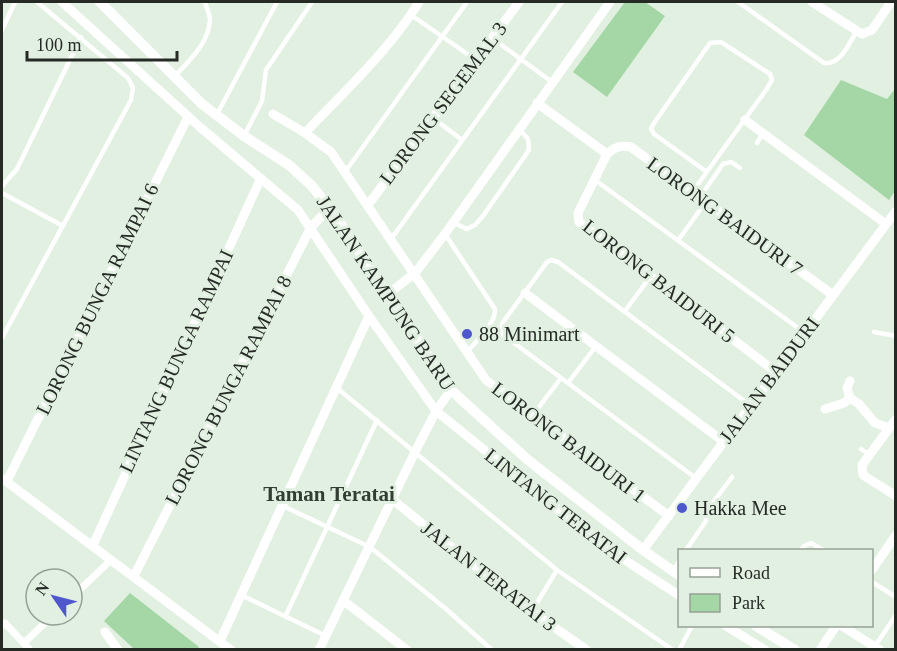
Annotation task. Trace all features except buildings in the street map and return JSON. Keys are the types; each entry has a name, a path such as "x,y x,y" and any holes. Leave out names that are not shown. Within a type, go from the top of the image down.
{"street":[{"name":"LINTANG TERATAI","path":"62,2 129,60 188,117 298,210 436,411 587,531 631,564 678,595"},
{"name":"JALAN KAMPUNG BARU","path":"100,2 216,116 289,165 311,185 330,208 451,390 528,460 676,573"},
{"path":"305,133 384,47 419,2"},
{"name":"LORONG SEGEMAL 3","path":"368,205 519,2"},
{"path":"388,294 415,273 454,223 610,2"},
{"path":"812,2 860,32 872,30 891,2"},
{"path":"537,103 607,153"},
{"path":"273,114 331,152 415,273"},
{"name":"LORONG BUNGA RAMPAI 6","path":"4,479 188,117"},
{"path":"745,120 885,224"},
{"name":"LORONG BAIDURI 7","path":"615,147 622,145 631,147 833,295"},
{"name":"LORONG BAIDURI 5","path":"615,147 607,153 578,213 579,222 776,372"},
{"name":"LINTANG BUNGA RAMPAI","path":"93,545 261,178"},
{"name":"LORONG BUNGA RAMPAI 8","path":"134,576 311,227 330,208"},
{"name":"JALAN BAIDURI","path":"644,550 896,211"},
{"name":"LORONG BAIDURI 1","path":"415,273 486,380 669,516"},
{"path":"525,293 724,442"},
{"path":"220,641 369,316"},
{"path":"850,381 847,388 850,398 859,404 875,423 889,428"},
{"path":"319,650 415,452 436,411 451,390"},
{"path":"825,409 844,403 850,398"},
{"path":"896,419 862,465 863,475 896,496"},
{"path":"875,423 876,438 879,442"},
{"path":"4,479 231,650"},
{"name":"JALAN TERATAI 3","path":"393,500 532,612 587,650"},
{"path":"873,568 896,534"},
{"path":"84,586 111,560"},
{"path":"344,601 407,650"},
{"path":"2,626 5,623 30,650"},
{"path":"24,643 41,627"},
{"path":"728,627 765,650"},
{"path":"758,627 795,650"},
{"path":"820,650 835,627"},
{"path":"844,627 878,648"},
{"path":"105,632 118,650"}],"lane":[{"path":"2,30 15,2"},
{"path":"2,338 131,100 134,88 128,78 37,2"},
{"path":"174,77 207,37 210,19 205,2"},
{"path":"216,116 277,2"},
{"path":"244,136 262,101 266,70 312,2"},
{"path":"345,172 467,2"},
{"path":"391,239 562,2"},
{"path":"738,2 824,63 832,64 837,61 860,32"},
{"path":"411,15 476,60"},
{"path":"2,186 16,169 81,38"},
{"path":"492,38 552,82"},
{"path":"700,196 707,172 772,81 770,74 721,42 710,43 651,129 654,134 707,172"},
{"path":"433,118 462,140"},
{"path":"454,223 467,229 476,225 529,150 528,139 519,129"},
{"path":"757,143 764,133"},
{"path":"679,239 700,196 723,164 731,162 740,168"},
{"path":"595,180 805,333"},
{"path":"2,193 63,226"},
{"path":"445,234 495,309 496,314 467,352"},
{"path":"697,478 502,334 500,330 503,322 547,262 552,260 625,311 751,406"},
{"path":"625,311 650,277"},
{"path":"874,332 896,336"},
{"path":"568,383 596,346"},
{"path":"533,415 561,378"},
{"path":"336,387 557,570 673,650"},
{"path":"286,615 377,420"},
{"path":"861,449 870,455"},
{"path":"687,549 706,521 706,512 732,477"},
{"path":"281,506 370,547 492,650"},
{"path":"802,549 811,543 821,549"},
{"path":"532,612 557,570"},
{"path":"873,583 896,597"},
{"path":"240,595 326,636"},
{"path":"878,648 896,615"},
{"path":"679,650 691,627"}],"green space":[{"path":"625,2 645,2 665,16 607,97 573,72"},
{"path":"841,80 887,99 895,89 895,191 889,200 804,135"},
{"path":"130,593 199,647 197,650 134,649 104,621"}],"place":[{"name":"88 Minimart","path":"467,334"},
{"name":"Hakka Mee","path":"682,508"}],"district":[{"name":"Taman Teratai","path":"329,494"}]}
